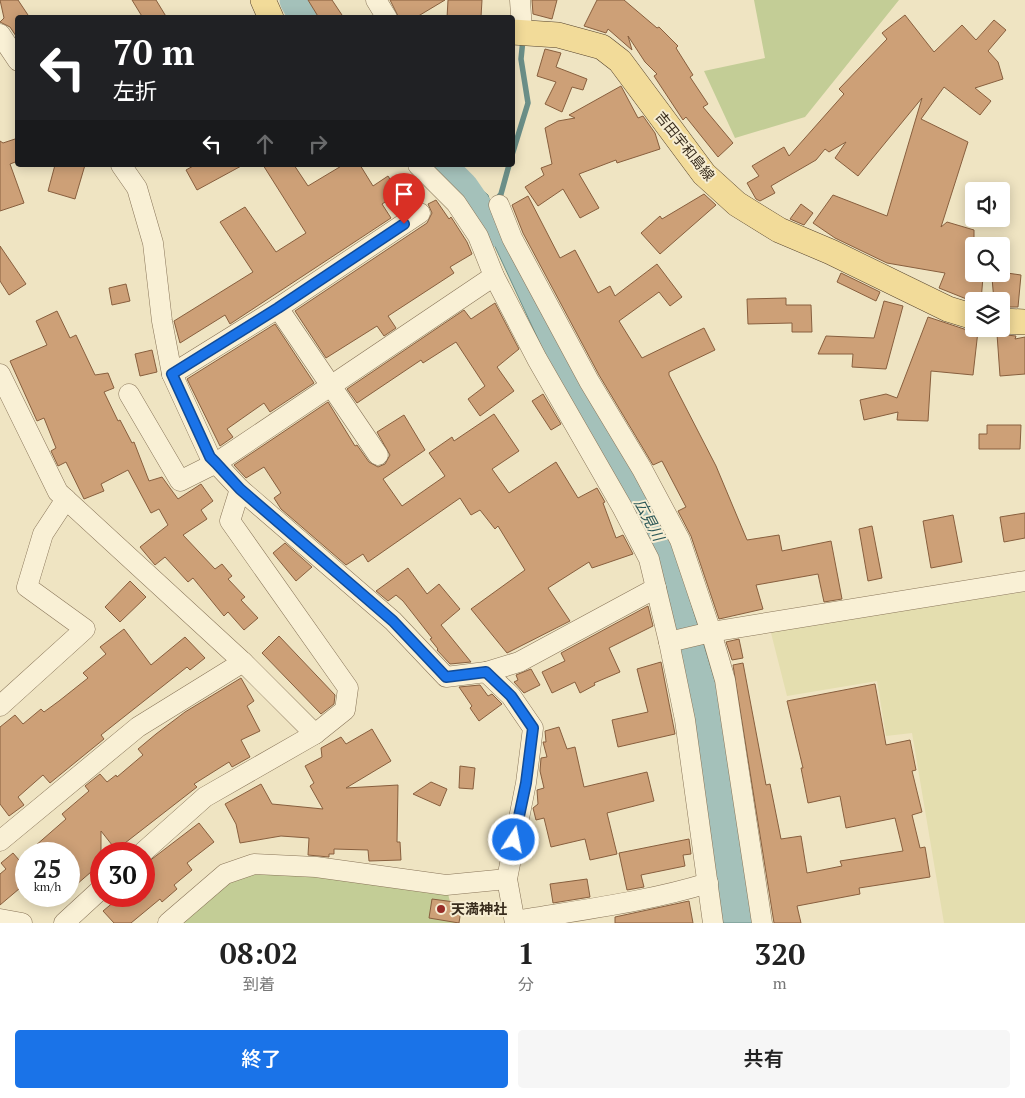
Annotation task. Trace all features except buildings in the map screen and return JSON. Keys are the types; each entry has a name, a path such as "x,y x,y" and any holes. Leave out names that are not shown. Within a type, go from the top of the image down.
{"main road":[{"path":"262,0 270,15"},
{"name":"吉田宇和島線","path":"517,32 558,35 602,47 620,61 704,174 737,204 779,230 832,252 948,309 965,314"},
{"path":"1010,321 1025,322"}],"street":[{"path":"376,0 385,15"},
{"path":"517,32 520,0"},
{"path":"0,34 15,56"},
{"path":"122,167 136,188 153,243 162,322 172,374 210,457 240,489 393,621 446,677 486,672 519,662 656,588"},
{"path":"420,167 456,203 478,236 494,276 537,360 634,529 649,559 672,641 713,923"},
{"path":"499,205 521,255 589,381 642,468 680,540 707,633 725,680 762,923"},
{"path":"172,374 278,308 420,213"},
{"path":"129,394 180,482 216,463 494,276"},
{"path":"278,308 378,455"},
{"path":"0,374 58,492 243,662 315,734"},
{"path":"154,842 205,797 315,734 345,710 348,688 230,521 240,489"},
{"path":"0,706 85,629 28,587 43,534 66,499"},
{"path":"672,641 707,633 1025,581"},
{"path":"0,842 138,727 243,662"},
{"path":"486,672 511,696 533,728 526,783 507,879 516,922 636,899 670,895 708,883"},
{"path":"168,923 225,874 254,864 316,866 446,885 507,879"},
{"path":"64,923 90,900"},
{"path":"0,919 22,923"}],"shaded area":[{"path":"1025,592 1025,923 944,923 912,733 886,736 877,681 787,696 770,629"}],"green space":[{"path":"754,0 899,0 805,117 735,138 704,71 765,58"},
{"path":"254,864 446,885 455,923 175,923"}],"water":[{"path":"471,181 488,195 496,222 670,535 717,687 755,923 719,923 664,585 544,352 491,238 458,196"}],"waterway":[{"name":"広見川","path":"297,0 305,15"},
{"path":"515,145 528,103 521,59 523,39"},
{"name":"広見川","path":"440,167 461,188 490,230"},
{"path":"496,200 501,194 508,167"}],"place":[{"name":"天満神社","path":"441,909"}],"route":[{"path":"404,224 278,308 172,374 210,457 240,489 393,621 446,677 486,672 511,696 533,728 526,783 514,840"}]}
